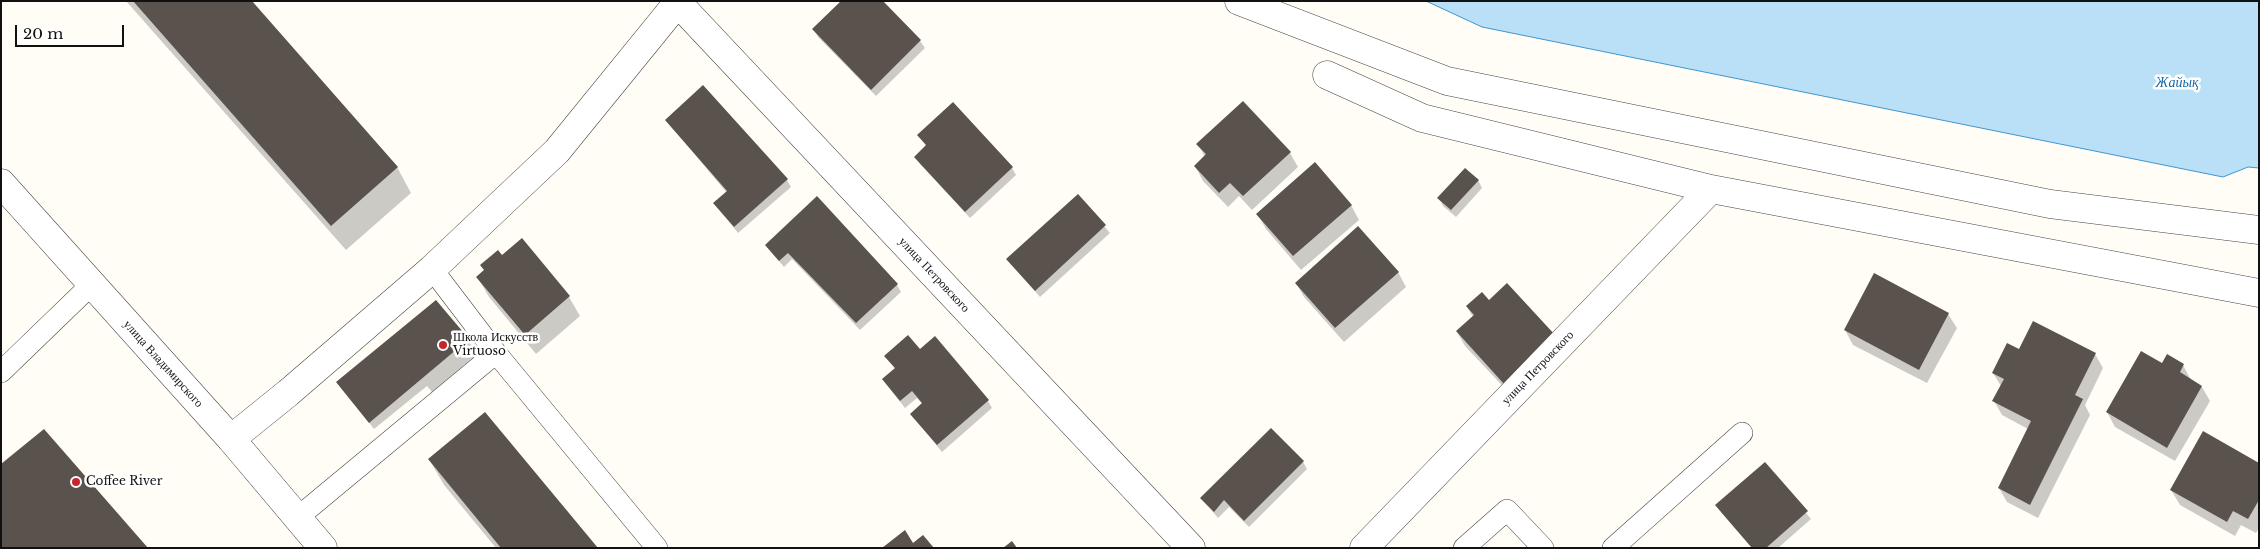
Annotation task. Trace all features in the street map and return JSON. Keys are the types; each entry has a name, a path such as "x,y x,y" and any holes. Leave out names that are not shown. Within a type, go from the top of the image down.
{"street":[{"path":"1239,1 1447,81 2050,204 2259,230"},
{"path":"231,439 432,269 557,151 678,2"},
{"name":"улица Петровского","path":"678,2 1191,548"},
{"path":"1327,75 1422,118 1711,189 2259,293"},
{"name":"улица Владимирского","path":"1,183 231,439 323,548"},
{"name":"улица Петровского","path":"1364,548 1711,189"}],"lane":[{"path":"432,269 496,353 657,548"},
{"path":"1,372 91,285"},
{"path":"297,518 496,353"},
{"path":"1613,548 1742,433"},
{"path":"1464,548 1507,510 1543,548"}],"water":[{"name":"Жайық","path":"1426,1 2259,1 2259,168 2248,167 2223,177 1482,27"}],"building":[{"path":"133,1 252,1 398,167 331,226"},
{"path":"841,1 883,1 921,40 871,90 812,29"},
{"path":"703,85 788,179 734,227 713,203 727,191 665,120"},
{"path":"1243,101 1291,152 1243,196 1230,183 1219,193 1194,166 1206,154 1196,144"},
{"path":"953,102 1013,167 965,212 914,157 926,145 917,135"},
{"path":"1315,162 1352,205 1293,256 1256,214"},
{"path":"1465,168 1479,180 1451,210 1437,198"},
{"path":"1078,194 1106,225 1035,291 1006,259"},
{"path":"817,196 898,284 856,323 788,253 779,261 765,245"},
{"path":"1358,226 1399,272 1335,328 1295,283"},
{"path":"522,238 570,296 525,335 476,277 484,270 480,265 498,250 502,255"},
{"path":"1874,273 1949,313 1919,370 1844,330"},
{"path":"1507,283 1556,336 1504,384 1456,331 1474,315 1466,306 1482,292 1489,300"},
{"path":"436,300 469,339 369,423 336,382"},
{"path":"2033,321 2096,353 2075,395 2083,399 2030,505 1998,488 2031,421 1992,401 2004,379 1992,373 2007,343 2019,349"},
{"path":"908,335 920,349 935,336 989,400 937,445 910,414 922,403 912,391 900,401 882,379 895,368 884,356"},
{"path":"2141,351 2162,363 2167,354 2184,364 2180,372 2202,386 2167,448 2106,412"},
{"path":"485,412 598,548 501,548 428,459"},
{"path":"1271,428 1304,461 1244,521 1224,500 1214,512 1200,498"},
{"path":"44,429 148,548 1,548 1,464"},
{"path":"2203,431 2259,463 2259,500 2248,519 2233,511 2227,522 2170,490"},
{"path":"1765,462 1808,511 1766,548 1752,548 1715,505"},
{"path":"905,530 913,543 923,535 934,548 882,548"},
{"path":"1012,541 1017,548 1003,548"}],"place":[{"name":"Школа Искусств Virtuoso","path":"443,345"},
{"name":"Coffee River","path":"76,482"}]}
